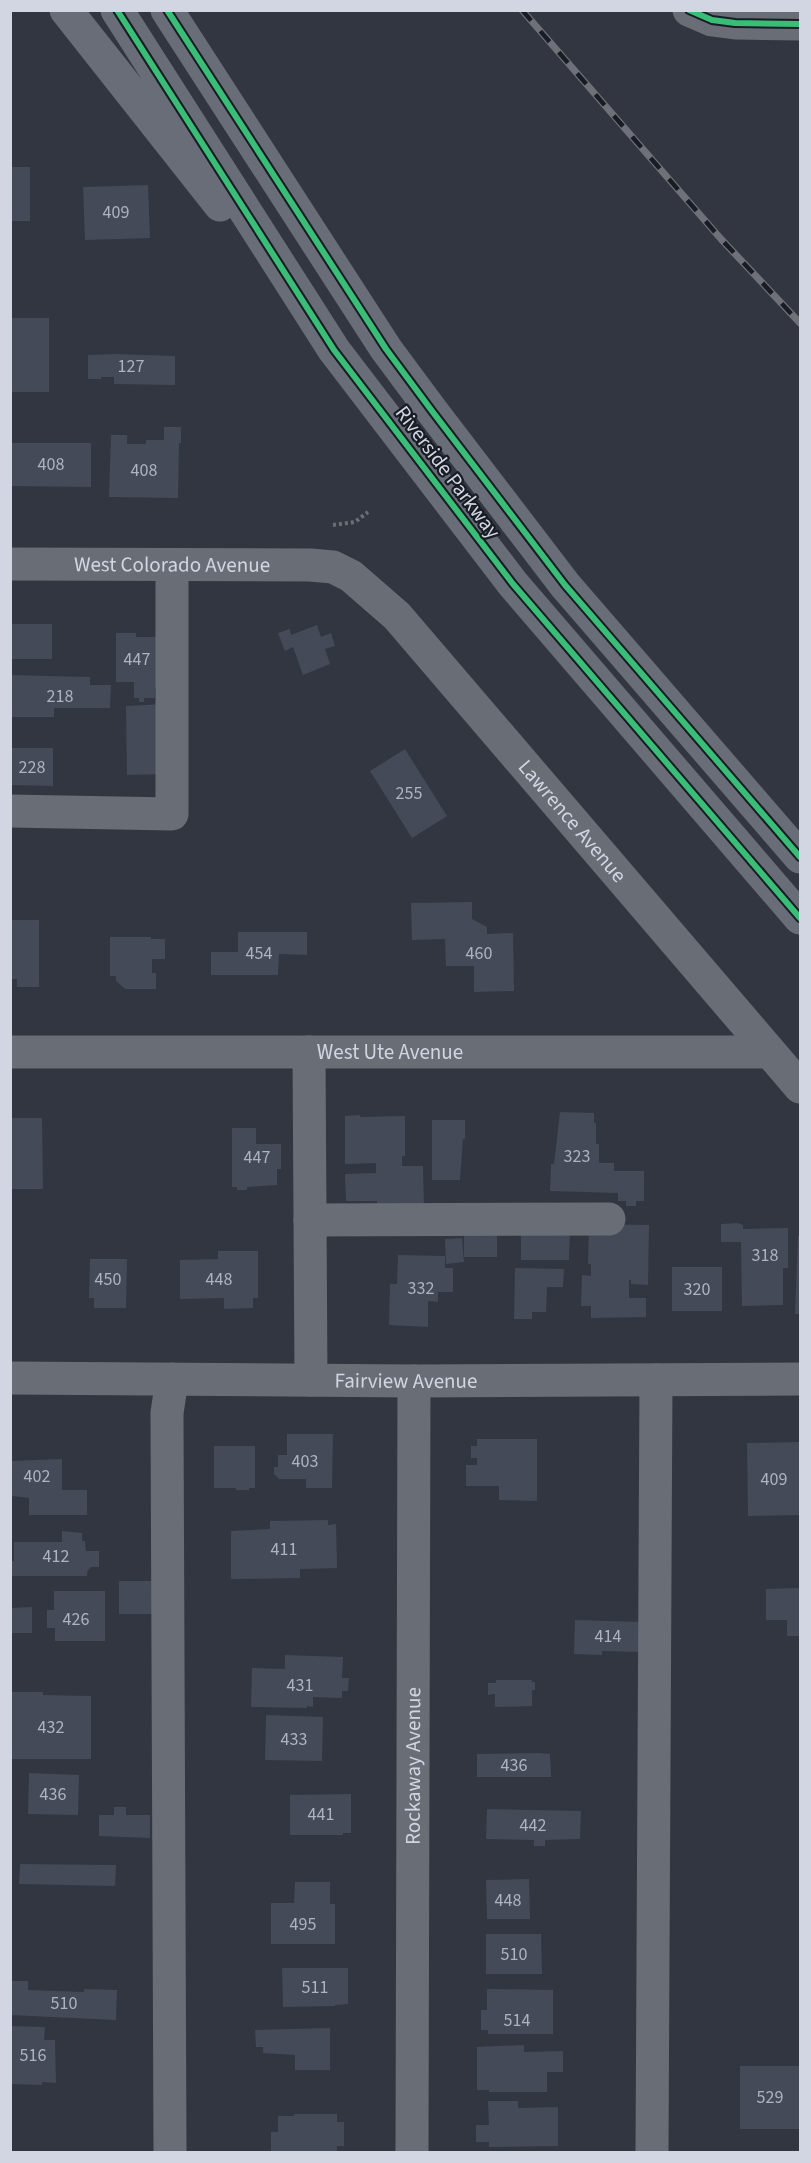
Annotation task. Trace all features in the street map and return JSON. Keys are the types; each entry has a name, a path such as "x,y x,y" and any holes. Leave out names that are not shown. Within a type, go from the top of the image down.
{"main road":[{"path":"66,10 334,350"},
{"name":"Riverside Parkway","path":"117,10 334,350 513,584 801,918"},
{"name":"Riverside Parkway","path":"167,10 386,349 432,411 565,585 801,857"}],"street":[{"path":"700,15 735,23 801,24"},
{"name":"West Colorado Avenue","path":"10,564 333,567"},
{"path":"10,812 172,814 172,565"},
{"name":"Lawrence Avenue","path":"333,567 351,576 397,616 801,1088"},
{"name":"West Ute Avenue","path":"10,1052 768,1052"},
{"path":"309,1052 311,1380"},
{"path":"310,1220 609,1219"},
{"name":"Fairview Avenue","path":"10,1378 414,1381 801,1379"},
{"path":"170,2152 167,1413 172,1379"},
{"path":"652,2152 656,1380"},
{"name":"Rockaway Avenue","path":"412,2152 414,1381"}],"path":[{"path":"333,525 355,522 368,512"}],"building":[{"path":"10,167 30,167 30,221 10,221"},
{"path":"148,185 150,238 85,240 83,187"},
{"path":"10,318 49,318 49,392 10,392"},
{"path":"88,355 175,356 175,385 114,384 114,377 88,379"},
{"path":"164,427 181,427 178,498 109,497 111,435 127,435 127,444 146,444 146,440 164,440"},
{"path":"10,443 91,443 91,487 10,486"},
{"path":"10,624 52,624 52,659 10,659"},
{"path":"317,625 321,637 331,633 335,646 325,649 330,664 303,675 293,647 285,651 278,633 290,629 291,635"},
{"path":"116,633 136,633 136,637 157,637 158,687 155,687 155,698 144,698 144,702 139,702 139,698 134,698 134,682 116,682"},
{"path":"10,675 90,677 90,685 111,685 110,708 54,708 54,717 10,717"},
{"path":"165,704 167,774 127,775 126,706"},
{"path":"10,748 53,748 53,786 10,785"},
{"path":"405,749 447,816 412,838 370,771"},
{"path":"472,902 472,919 487,927 487,934 513,933 514,991 474,992 474,966 446,966 445,939 412,940 411,903"},
{"path":"10,920 39,920 39,987 17,987 17,979 10,979"},
{"path":"238,932 307,932 307,955 279,954 278,975 211,975 211,952 238,952"},
{"path":"110,937 165,939 165,959 152,959 152,973 156,973 156,989 125,989 116,981 116,976 110,976"},
{"path":"560,1112 594,1113 596,1144 599,1144 599,1163 614,1163 614,1171 644,1171 644,1201 636,1201 636,1206 626,1206 626,1201 618,1201 618,1193 550,1191 551,1164 554,1164"},
{"path":"360,1115 360,1117 405,1116 405,1156 402,1156 402,1166 423,1166 424,1207 377,1207 377,1201 346,1201 345,1174 376,1173 376,1163 345,1164 345,1116"},
{"path":"10,1118 42,1118 43,1189 10,1189"},
{"path":"432,1120 465,1120 460,1180 432,1180"},
{"path":"232,1128 256,1128 256,1144 281,1144 281,1169 277,1169 277,1185 247,1187 247,1190 237,1190 237,1187 232,1187"},
{"path":"589,1224 649,1225 648,1285 631,1284 629,1280 629,1298 646,1298 646,1317 591,1318 591,1306 581,1306 582,1275 591,1276 591,1264 588,1264"},
{"path":"721,1224 743,1225 743,1229 788,1228 788,1268 783,1268 783,1305 742,1306 741,1242 721,1242"},
{"path":"464,1225 497,1225 497,1257 464,1257"},
{"path":"521,1232 570,1232 569,1260 521,1260"},
{"path":"798,1236 800,1236 800,1314 795,1314"},
{"path":"462,1238 464,1262 446,1264 445,1239"},
{"path":"218,1251 258,1251 258,1298 253,1298 253,1308 224,1309 224,1298 180,1299 180,1260 218,1259"},
{"path":"398,1255 445,1256 445,1268 453,1268 453,1292 438,1292 438,1302 428,1301 428,1327 389,1325 390,1284 397,1284"},
{"path":"90,1259 127,1259 126,1308 94,1308 94,1298 89,1298"},
{"path":"672,1267 722,1267 722,1311 672,1311"},
{"path":"515,1268 564,1269 563,1287 547,1287 546,1312 532,1312 532,1319 514,1319"},
{"path":"287,1434 333,1434 332,1488 306,1488 306,1479 279,1479 274,1474 274,1467 278,1467 278,1455 287,1455"},
{"path":"477,1439 537,1439 537,1501 499,1500 499,1486 466,1486 466,1465 477,1465 477,1458 471,1458 471,1446 477,1446"},
{"path":"800,1442 800,1515 748,1516 747,1443"},
{"path":"214,1446 255,1446 255,1488 236,1490 236,1488 214,1488"},
{"path":"62,1459 62,1490 87,1490 87,1515 29,1515 29,1498 12,1496 12,1461"},
{"path":"328,1520 328,1525 336,1524 337,1568 300,1569 300,1578 231,1579 231,1531 270,1529 270,1521"},
{"path":"62,1531 82,1533 86,1551 99,1551 99,1567 91,1567 87,1576 10,1576 10,1561 14,1561 14,1542 62,1542"},
{"path":"119,1581 152,1581 152,1614 119,1614"},
{"path":"800,1588 800,1636 787,1636 787,1620 766,1620 766,1589"},
{"path":"54,1591 105,1591 105,1641 55,1641 55,1628 47,1628 47,1610 54,1610"},
{"path":"32,1607 32,1633 10,1633 10,1608"},
{"path":"575,1620 642,1622 641,1652 602,1651 602,1655 574,1654"},
{"path":"285,1655 343,1657 342,1678 349,1678 348,1691 342,1691 342,1698 313,1697 313,1707 307,1706 307,1708 251,1707 252,1668 285,1669"},
{"path":"496,1680 532,1680 535,1682 535,1690 532,1690 532,1706 495,1707 495,1694 488,1695 488,1683 496,1683"},
{"path":"10,1692 91,1696 91,1759 10,1759"},
{"path":"266,1715 323,1717 322,1761 265,1760"},
{"path":"477,1754 550,1754 551,1777 477,1777"},
{"path":"29,1773 79,1775 78,1815 28,1814"},
{"path":"351,1794 351,1833 290,1835 290,1795"},
{"path":"114,1807 126,1807 126,1815 150,1815 150,1838 99,1836 99,1815 114,1815"},
{"path":"487,1809 581,1811 580,1839 545,1840 545,1846 534,1846 534,1840 486,1839"},
{"path":"20,1864 116,1865 115,1886 19,1884"},
{"path":"529,1879 530,1919 487,1919 486,1880"},
{"path":"295,1882 330,1882 330,1904 335,1904 335,1944 271,1944 271,1903 294,1903"},
{"path":"486,1934 541,1934 542,1974 486,1974"},
{"path":"282,1968 348,1968 348,2004 283,2007"},
{"path":"10,1981 28,1981 28,1990 84,1992 84,1989 117,1990 116,2020 10,2015"},
{"path":"487,1989 553,1990 553,2034 488,2034 488,2030 481,2030 481,2010 487,2010"},
{"path":"10,2026 45,2027 44,2040 55,2040 56,2083 10,2084"},
{"path":"330,2028 330,2070 295,2070 295,2055 263,2053 263,2047 256,2047 255,2030"},
{"path":"524,2045 524,2052 563,2051 563,2072 547,2072 547,2092 477,2090 477,2047"},
{"path":"740,2066 800,2066 800,2129 740,2129"},
{"path":"488,2101 518,2101 518,2108 558,2107 558,2146 489,2147 489,2142 476,2142 476,2125 489,2125"},
{"path":"294,2114 337,2114 337,2122 344,2122 344,2146 337,2146 337,2152 271,2152 271,2132 278,2132 278,2116 294,2116"}],"railway":[{"path":"522,10 721,239 800,323"}],"cycle path":[{"path":"117,10 334,350 513,584 800,918"},
{"path":"167,10 386,349 432,411 565,585 800,857"},
{"path":"689,10 712,20 735,23 800,24"}]}
